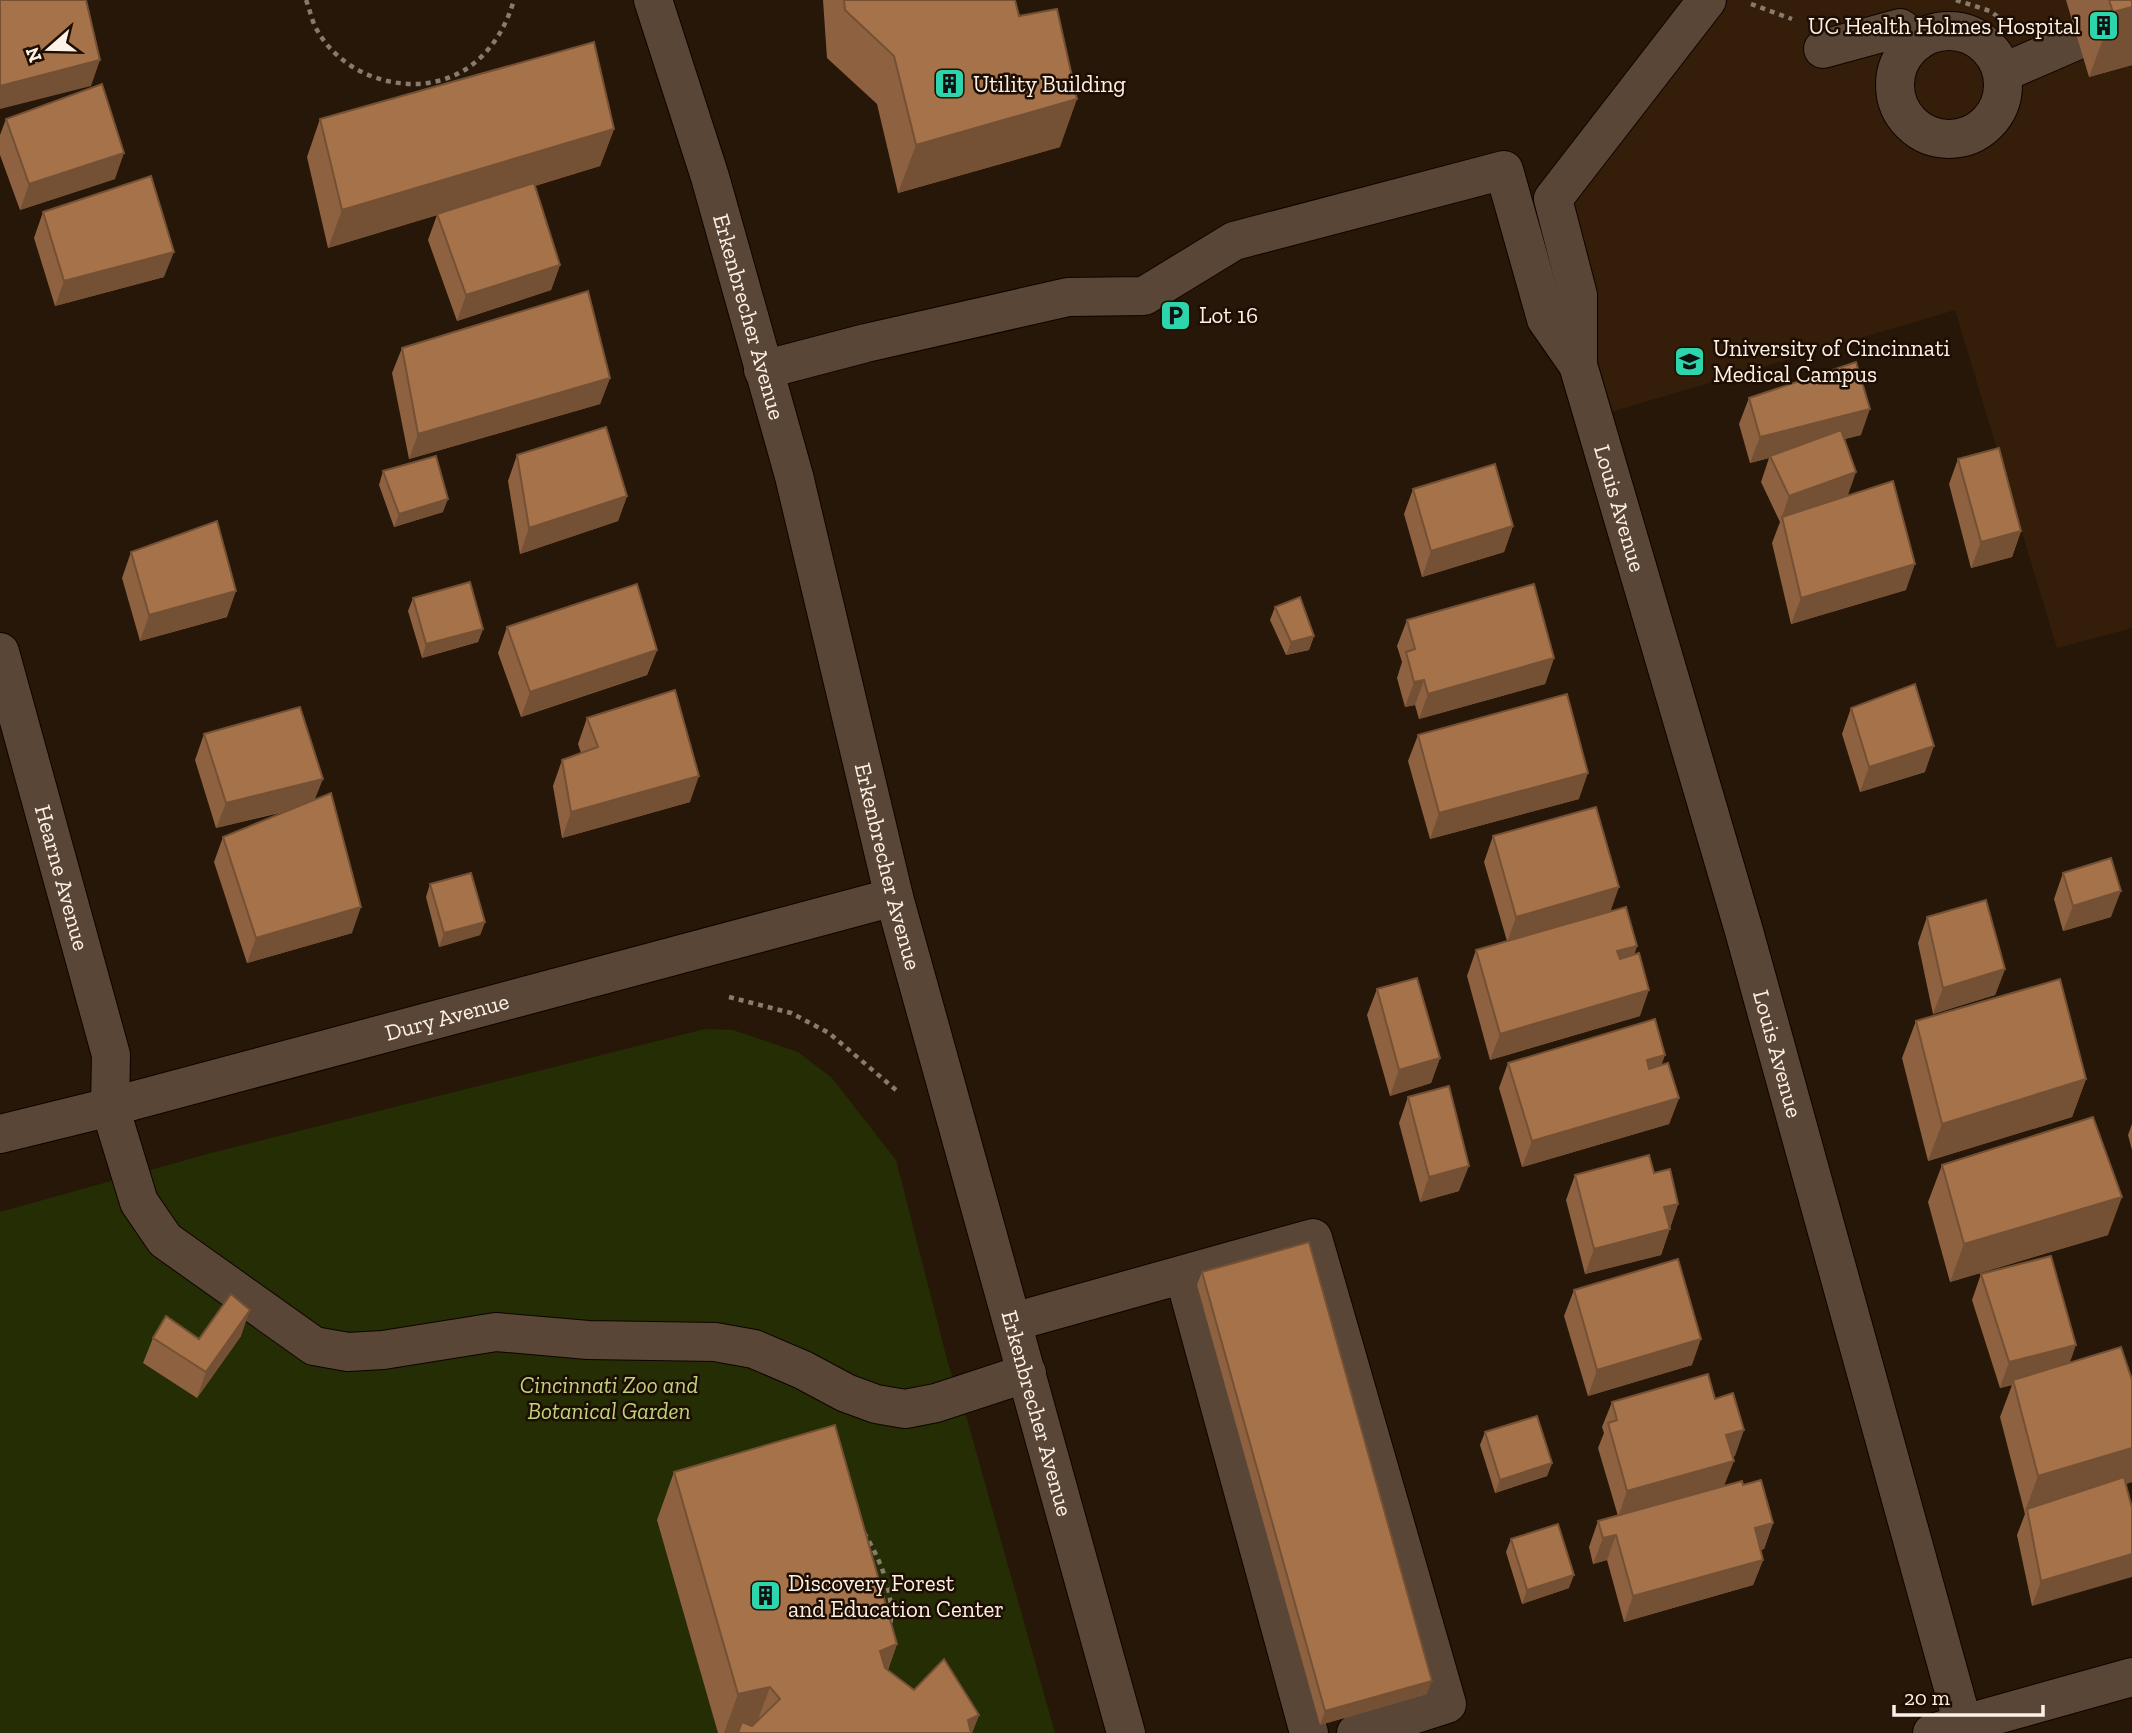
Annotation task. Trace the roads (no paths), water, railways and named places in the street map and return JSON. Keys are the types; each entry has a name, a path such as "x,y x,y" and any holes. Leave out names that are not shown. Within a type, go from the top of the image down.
{"street":[{"name":"Erkenbrecher Avenue","path":"653,0 710,177 794,477 894,897 1126,1733"},
{"path":"1582,374 1578,295 1553,199 1707,0"},
{"path":"1823,49 1900,28 1918,41"},
{"path":"1955,31 1972,36 1985,44 1995,58 2002,73 2002,92 1997,109 1986,124 1971,135 1953,139 1934,137 1918,129 1905,116 1897,99 1895,80 1900,62 1910,47 1918,41 1939,32 1955,31"},
{"path":"2002,73 2078,40"},
{"path":"764,370 866,343 1068,297 1144,296 1234,241 1504,170 1546,319 1582,374"},
{"name":"Louis Avenue","path":"1582,374 1744,931 1943,1730"},
{"name":"Hearne Avenue","path":"0,652 111,1055 110,1107 139,1202 165,1240 314,1346 348,1352 383,1350 496,1332 588,1340 715,1342 754,1349 803,1370 846,1394 876,1404 905,1409 936,1403 1027,1373"},
{"name":"Dury Avenue","path":"0,1134 894,897"},
{"path":"1013,1322 1313,1238 1447,1704 1356,1733"},
{"path":"1184,1275 1309,1733"},
{"path":"1943,1730 2132,1677"}],"place":[{"name":"UC Health Holmes Hospital","path":"2103,26"},
{"name":"Utility Building","path":"950,84"},
{"name":"Lot 16","path":"1176,315"},
{"name":"University of Cincinnati Medical Campus","path":"1690,361"},
{"name":"Discovery Forest and Education Center","path":"765,1596"}],"park label":[{"name":"Cincinnati Zoo and Botanical Garden","path":"609,1398"}]}
